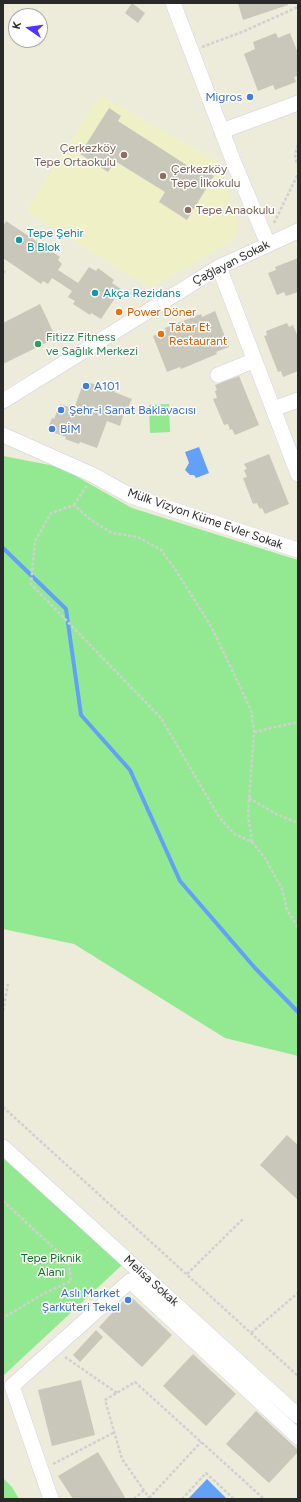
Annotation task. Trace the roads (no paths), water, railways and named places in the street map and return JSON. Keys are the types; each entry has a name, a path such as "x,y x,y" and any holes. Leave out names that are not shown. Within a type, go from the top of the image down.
{"street":[{"path":"172,3 268,244"},
{"path":"222,131 298,104"},
{"name":"Çağlayan Sokak","path":"3,400 219,267 298,230"},
{"path":"219,267 298,474"},
{"path":"218,375 255,360"},
{"path":"273,409 298,400"},
{"name":"Mülk Vizyon Küme Evler Sokak","path":"3,435 93,475 131,496 298,550"},
{"name":"Melisa Sokak","path":"3,1136 298,1402"},
{"name":"Melisa Sokak","path":"3,1147 298,1416"},
{"path":"51,1499 12,1386 130,1281 298,1437"}],"water":[{"path":"199,447 209,473 196,478 194,475 190,475 185,470 189,463 185,452"},
{"path":"207,1479 227,1499 188,1499"}],"waterway":[{"path":"3,548 66,609 81,715 130,770 180,881 255,968 298,1012"}],"place":[{"name":"Migros","path":"250,97"},
{"name":"Çerkezköy Tepe Ortaokulu","path":"124,155"},
{"name":"Çerkezköy Tepe İlkokulu","path":"163,176"},
{"name":"Tepe Anaokulu","path":"188,210"},
{"name":"Tepe Şehir B Blok","path":"19,240"},
{"name":"Akça Rezidans","path":"95,293"},
{"name":"Power Döner","path":"119,312"},
{"name":"Tatar Et Restaurant","path":"161,334"},
{"name":"Fitizz Fitness ve Sağlık Merkezi","path":"38,344"},
{"name":"A101","path":"86,386"},
{"name":"Şehr-i Sanat Baklavacısı","path":"61,410"},
{"name":"BİM","path":"52,429"},
{"name":"Aslı Market Şarküteri Tekel","path":"128,1300"}],"park label":[{"name":"Tepe Piknik Alanı","path":"51,1265"}]}
